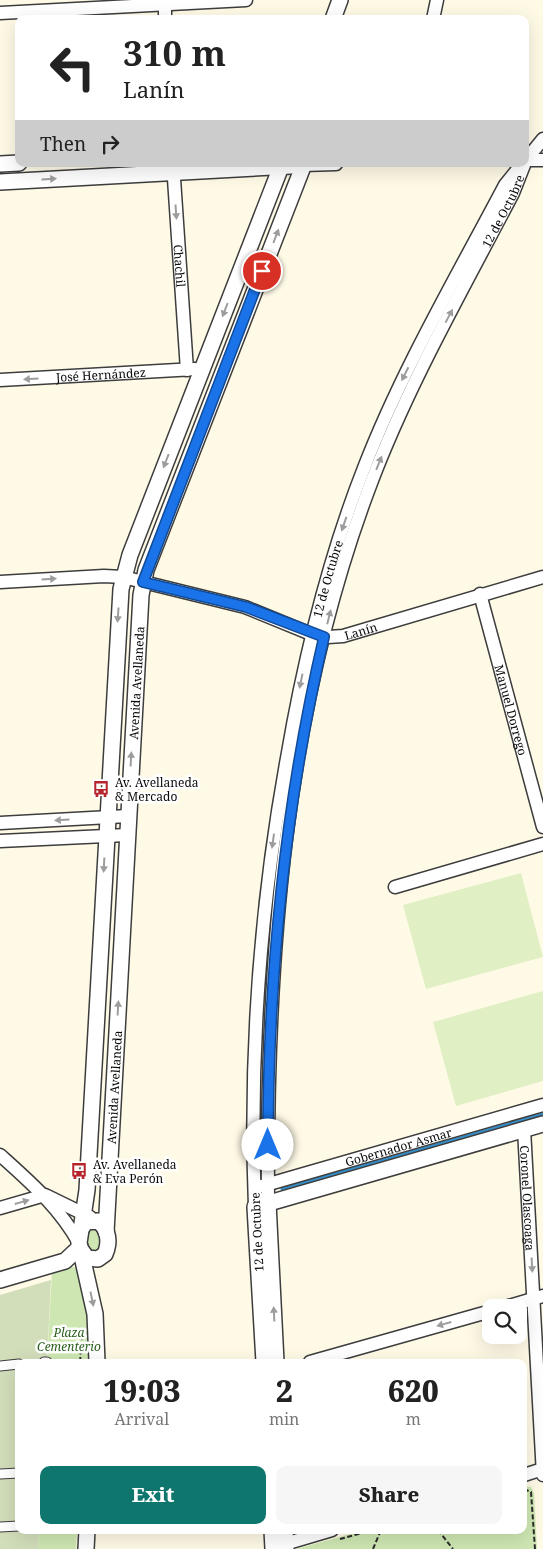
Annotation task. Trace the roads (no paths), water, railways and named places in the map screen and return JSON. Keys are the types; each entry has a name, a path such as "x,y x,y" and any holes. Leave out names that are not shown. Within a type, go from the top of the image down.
{"street":[{"path":"0,13 165,2 246,0"},
{"path":"334,15 340,0"},
{"path":"434,15 437,0"},
{"path":"165,2 166,15"},
{"name":"12 de Octubre","path":"529,157 543,139"},
{"path":"529,162 543,160"},
{"path":"0,164 15,163"},
{"path":"0,182 173,168 209,167"},
{"name":"Avenida Avellaneda","path":"97,1359 95,1314 80,1242 84,1213 118,609 123,577 195,370 281,167"},
{"name":"Avenida Avellaneda","path":"80,1242 91,1259 102,1258 108,1246 102,1226 127,835 139,608 143,582 302,167"},
{"name":"12 de Octubre","path":"264,1359 262,1205 268,1184 269,1035 281,882 318,636 341,532 364,467 391,404 505,185 521,167"},
{"name":"Chachil","path":"173,168 195,370"},
{"name":"José Hernández","path":"0,380 195,370 209,363 215,363 222,370 222,376"},
{"name":"Lanín","path":"0,582 104,576 123,577 246,607 318,636 343,636 543,576"},
{"name":"Manuel Dorrego","path":"480,594 543,827"},
{"name":"12 de Octubre","path":"276,1359 262,1205 255,1188 256,1031 265,910 276,817 296,704 318,636"},
{"path":"0,823 128,816"},
{"path":"0,841 127,835"},
{"path":"395,887 543,844"},
{"name":"Gobernador Asmar","path":"255,1188 543,1105"},
{"name":"Gobernador Asmar","path":"262,1205 543,1124"},
{"name":"Coronel Olascoaga","path":"524,1129 538,1297 543,1475"},
{"path":"0,1155 45,1195 80,1242"},
{"path":"0,1208 45,1195 84,1213 102,1226"},
{"path":"0,1280 65,1261 80,1242 86,1222 102,1226"},
{"path":"321,1359 482,1314"},
{"path":"0,1366 15,1364"},
{"path":"527,1474 543,1469"},
{"path":"0,1474 15,1473"},
{"path":"0,1527 15,1526"},
{"path":"86,1549 87,1534"},
{"path":"281,1544 317,1534"}],"waterway":[{"path":"282,1189 543,1114"}],"place":[{"name":"Av. Avellaneda & Mercado","path":"101,789"},
{"name":"Av. Avellaneda & Eva Perón","path":"79,1171"}],"park label":[{"name":"Plaza Cementerio","path":"69,1339"}]}
